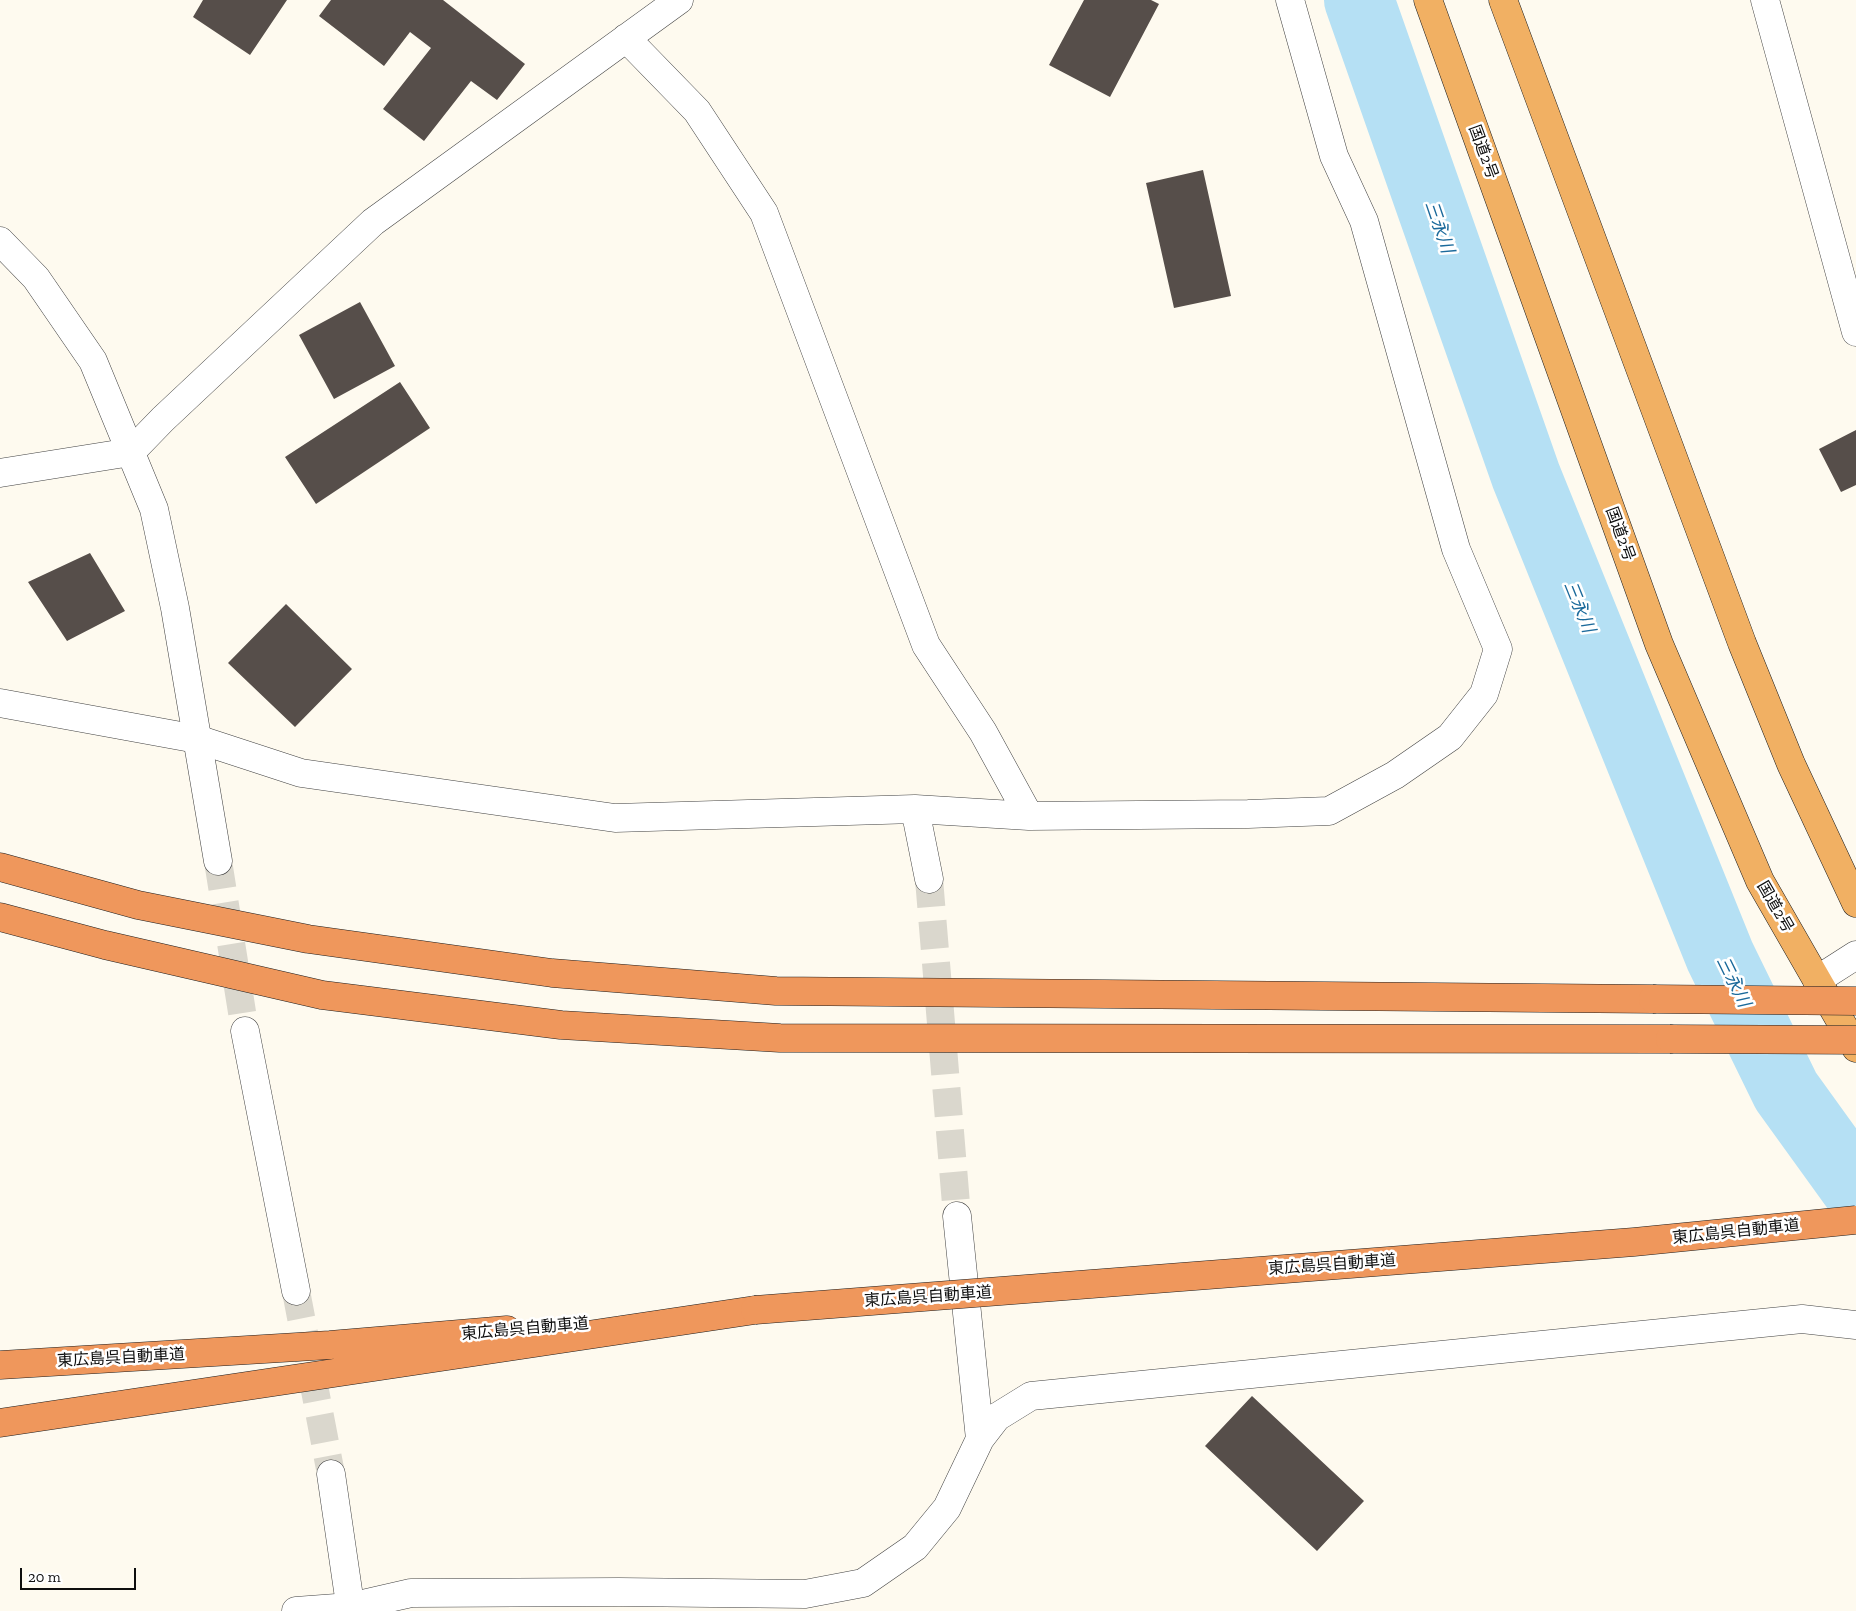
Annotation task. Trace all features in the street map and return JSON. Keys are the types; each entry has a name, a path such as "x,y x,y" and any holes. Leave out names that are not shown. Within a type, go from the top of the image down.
{"highway":[{"name":"国道2号","path":"1428,0 1659,644 1760,881 1856,1048"},
{"path":"1504,0 1742,643 1790,764 1856,902"},
{"path":"0,866 138,905 308,939 552,974 776,991 1856,1001"},
{"path":"0,917 105,945 322,995 561,1025 780,1038 1856,1040"},
{"path":"0,929 105,945"},
{"name":"東広島呉自動車道","path":"0,1365 349,1343 1634,1242 1856,1220"},
{"path":"0,1423 755,1310"},
{"path":"0,1349 156,1356"}],"street":[{"path":"0,473 131,452 163,419 373,222 679,0"},
{"path":"0,703 197,739 301,773 615,818 915,809 1029,816 1248,814 1329,811 1396,775 1450,737 1484,694 1498,649 1456,549 1364,221 1334,156 1290,0"},
{"path":"1765,0 1856,332"},
{"path":"626,38 698,111 764,214 926,645 983,732 1029,816"},
{"path":"0,241 36,278 92,361 154,509 175,608 218,861"},
{"path":"915,809 929,879"},
{"path":"1817,980 1856,955"},
{"path":"245,1031 296,1291"},
{"path":"957,1216 980,1439"},
{"path":"296,1611 351,1609 411,1593 613,1602 805,1594 863,1583 915,1546 947,1508 980,1439 997,1416 1032,1396 1802,1319 1856,1325"},
{"path":"331,1474 351,1609"}],"building":[{"path":"203,0 287,0 250,55 193,17"},
{"path":"331,0 443,0 525,64 497,100 471,81 424,141 383,109 431,48 410,32 384,66 319,16"},
{"path":"1084,0 1151,0 1159,4 1110,97 1049,65"},
{"path":"1203,170 1231,296 1174,308 1146,183"},
{"path":"360,302 395,366 334,399 299,335"},
{"path":"400,382 430,428 316,504 285,457"},
{"path":"1856,430 1856,485 1841,492 1819,449"},
{"path":"90,553 125,611 67,641 28,582"},
{"path":"286,604 352,669 295,727 228,663"},
{"path":"1252,1396 1364,1501 1317,1551 1205,1446"}],"waterway":[{"name":"三永川","path":"1359,0 1526,476 1720,956 1786,1091 1856,1188"}],"tunnel":[{"path":"218,861 245,1031"},
{"path":"929,879 957,1216"},
{"path":"296,1291 331,1474"}]}
